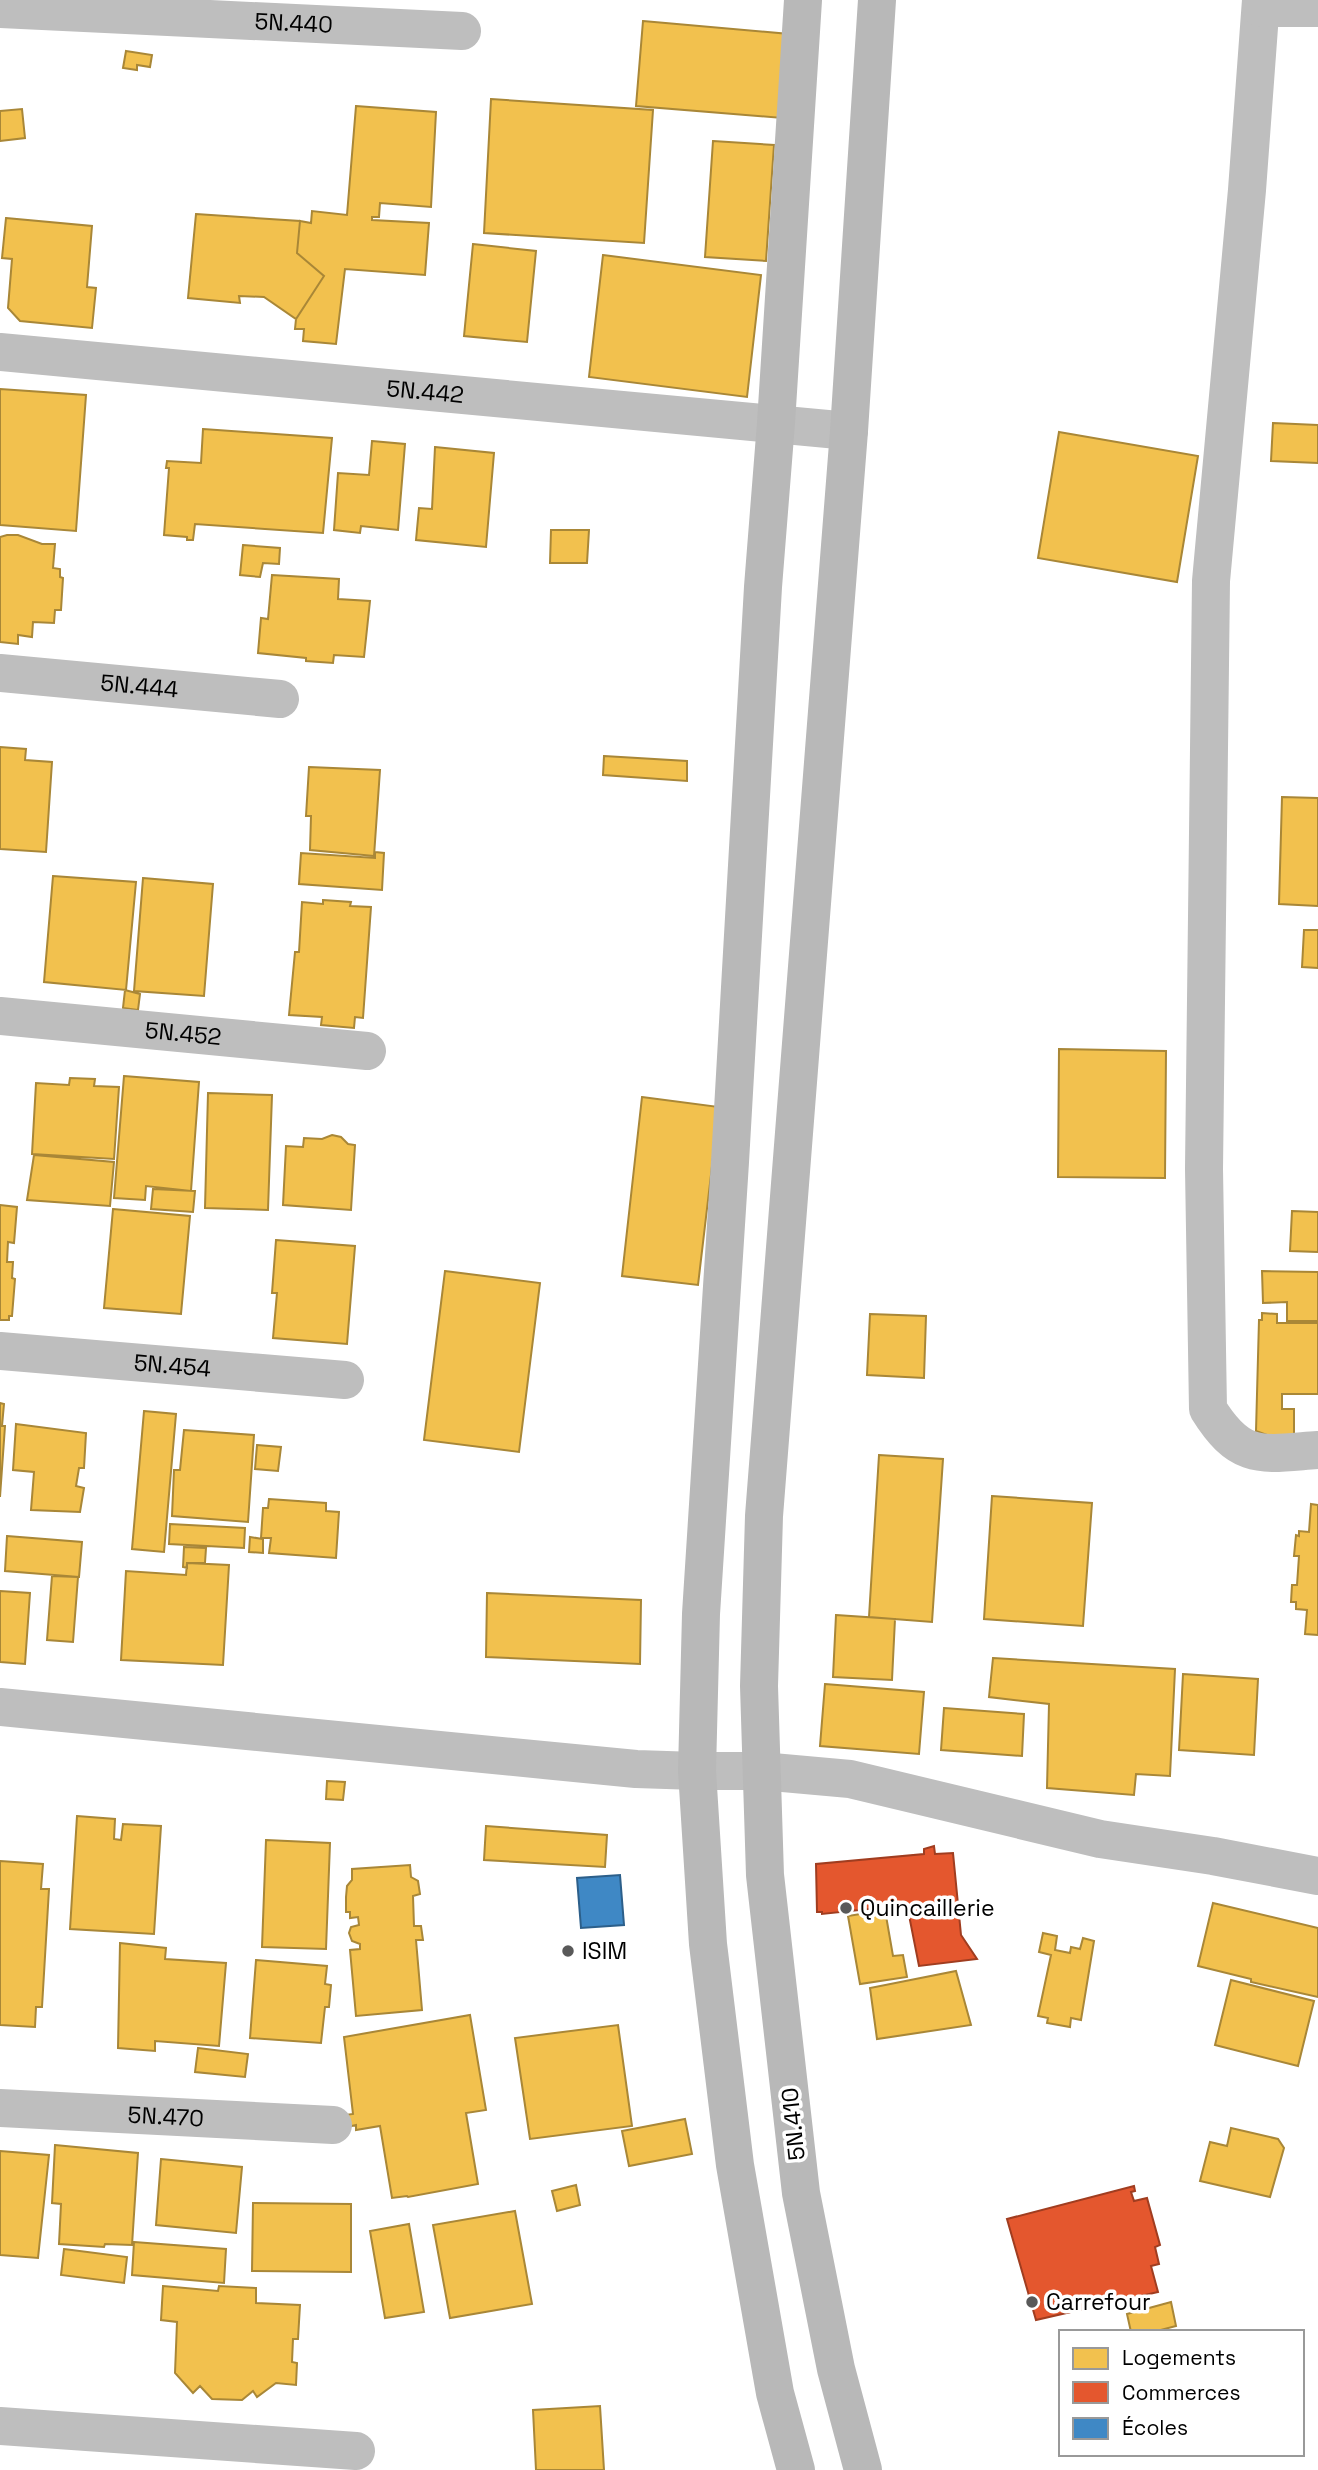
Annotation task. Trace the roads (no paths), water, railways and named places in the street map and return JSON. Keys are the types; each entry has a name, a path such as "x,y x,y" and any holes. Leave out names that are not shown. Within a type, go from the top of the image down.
{"main road":[{"path":"796,2470 775,2393 735,2165 708,1944 697,1771 698,1662 716,1360 763,586 803,0"},
{"name":"5N.410","path":"863,2470 836,2369 801,2193 765,1875 759,1685 764,1516 849,431 877,0"},
{"path":"716,1360 776,1364"}],"street":[{"path":"1318,9 1261,4 1211,581 1204,1169 1208,1409 1221,1430 1238,1446 1262,1454 1318,1450"},
{"name":"5N.440","path":"0,9 462,31"},
{"name":"5N.442","path":"0,352 849,431"},
{"name":"5N.444","path":"0,673 280,699"},
{"name":"5N.452","path":"0,1016 367,1051"},
{"name":"5N.454","path":"0,1351 345,1380"},
{"path":"0,1707 636,1769 761,1771 850,1779 1100,1839 1213,1856 1318,1876"},
{"name":"5N.470","path":"0,2108 333,2125"},
{"path":"0,2426 356,2451"}],"place":[{"name":"Quincaillerie","path":"846,1908"},
{"name":"ISIM","path":"568,1951"},
{"name":"Carrefour","path":"1032,2302"}]}
